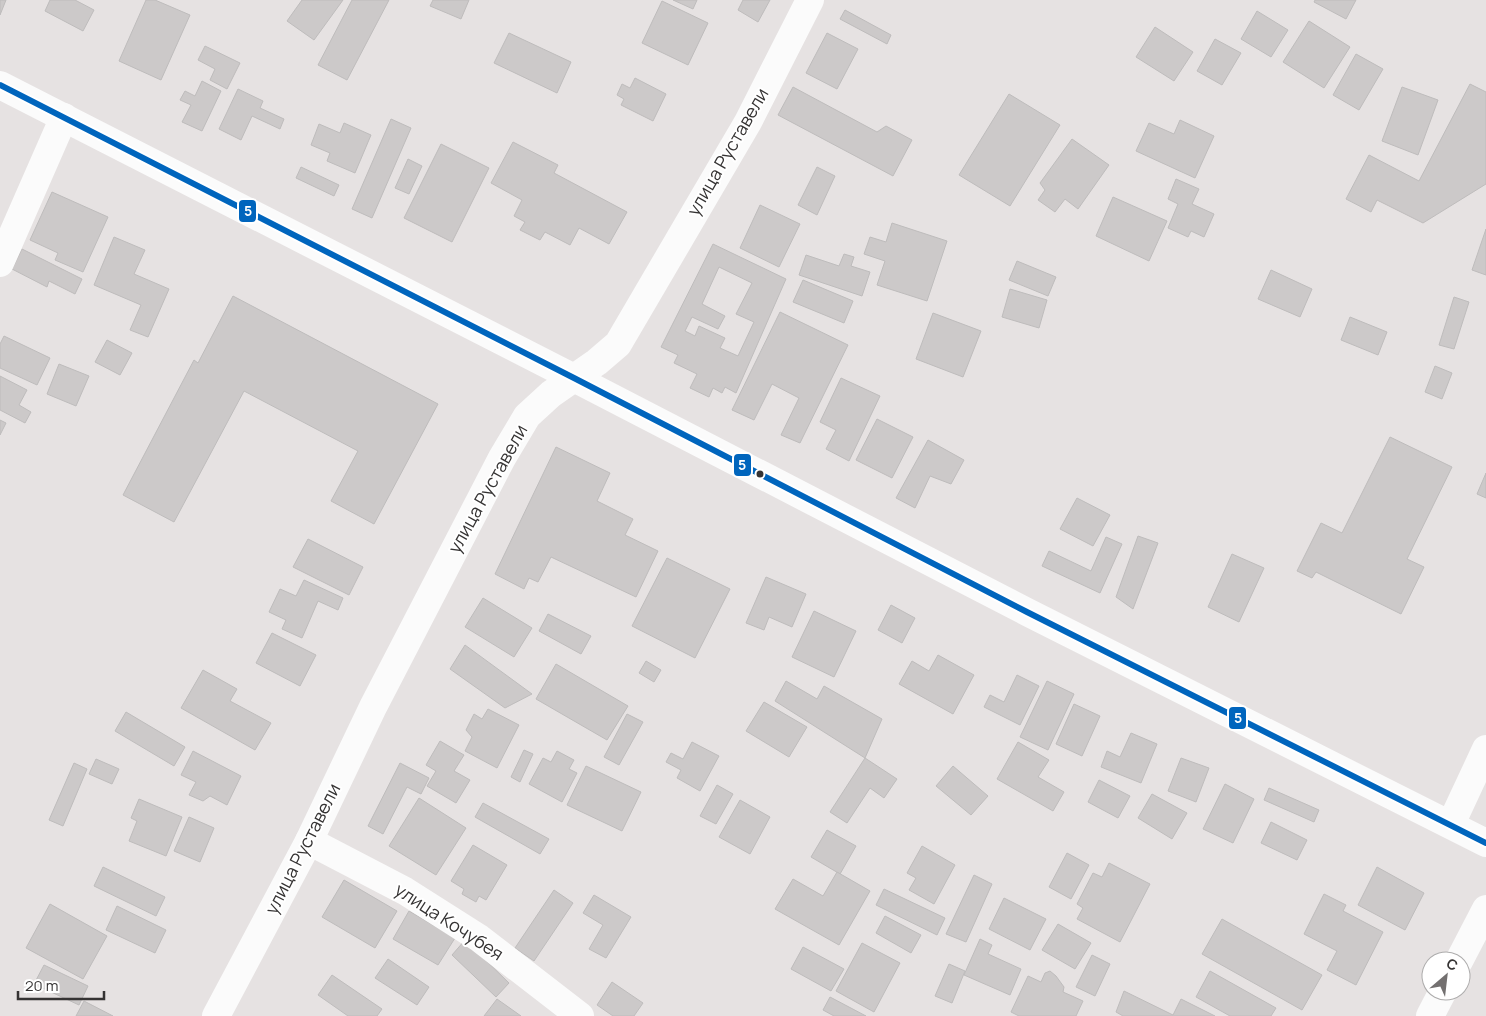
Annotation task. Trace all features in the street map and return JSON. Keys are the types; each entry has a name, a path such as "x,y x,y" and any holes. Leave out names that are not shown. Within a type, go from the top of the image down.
{"street":[{"name":"улица Руставели","path":"216,1016 309,840 373,707 502,458 528,416 551,394 598,362 618,344 748,122 810,0"},
{"path":"0,85 1036,616 1486,843"},
{"path":"0,263 64,117"},
{"path":"1451,824 1486,750"},
{"name":"улица Кочубея","path":"309,840 405,891 479,938 580,1016"},
{"path":"1464,951 1486,909"},
{"path":"1430,1016 1438,1001"}],"building":[{"path":"0,0 6,0 0,15"},
{"path":"50,0 75,0 94,10 83,31 45,11"},
{"path":"146,0 155,0 190,15 161,80 119,61"},
{"path":"302,0 343,0 314,40 287,21"},
{"path":"352,0 389,0 347,80 318,65"},
{"path":"433,0 469,0 461,19 430,6"},
{"path":"673,0 697,0 693,9"},
{"path":"743,0 770,0 758,22 738,10"},
{"path":"1315,0 1356,0 1346,19 1314,2"},
{"path":"662,1 708,23 688,65 642,43"},
{"path":"845,10 891,35 887,44 840,19"},
{"path":"1257,11 1288,30 1271,57 1241,39"},
{"path":"1309,21 1350,47 1324,88 1283,62"},
{"path":"1155,27 1193,52 1174,81 1136,57"},
{"path":"509,33 571,62 557,93 494,63"},
{"path":"827,33 858,49 837,89 806,73"},
{"path":"1215,39 1241,53 1222,85 1197,71"},
{"path":"205,46 240,63 227,89 210,80 215,69 198,60"},
{"path":"1356,54 1383,69 1359,110 1333,95"},
{"path":"635,78 666,94 653,121 621,105 624,99 617,95 622,84 630,88"},
{"path":"202,81 221,91 202,131 182,122 191,105 180,100 185,91 195,96"},
{"path":"1470,84 1486,92 1486,184 1423,223 1377,200 1371,212 1346,199 1369,155 1419,181"},
{"path":"793,87 877,132 886,126 912,140 893,176 778,115"},
{"path":"1402,87 1438,100 1418,155 1382,141"},
{"path":"238,89 263,101 260,108 284,119 280,129 252,116 241,140 219,129"},
{"path":"1009,94 1060,125 1010,206 959,175"},
{"path":"391,119 411,128 372,218 352,209"},
{"path":"1180,120 1214,136 1195,178 1136,151 1149,123 1174,134"},
{"path":"344,123 371,135 355,173 327,161 330,153 311,145 319,124 340,133"},
{"path":"1072,139 1109,165 1078,209 1065,199 1055,212 1038,200 1045,190 1040,183"},
{"path":"513,142 558,165 554,173 627,212 609,244 579,228 570,245 545,232 540,240 520,230 525,222 514,216 522,200 491,183"},
{"path":"441,144 489,168 452,242 404,218"},
{"path":"408,159 422,166 409,194 395,188"},
{"path":"301,167 339,185 334,196 296,178"},
{"path":"817,167 835,176 817,215 798,205"},
{"path":"1176,179 1199,189 1192,204 1214,214 1204,237 1191,231 1188,237 1168,228 1178,204 1168,199"},
{"path":"52,192 108,217 83,272 55,260 58,253 30,240"},
{"path":"1113,197 1167,221 1149,261 1096,236"},
{"path":"760,205 800,224 779,267 740,248"},
{"path":"892,223 947,241 927,301 877,285 885,261 864,254 870,237 886,242"},
{"path":"1486,229 1486,275 1472,270"},
{"path":"114,237 145,250 134,274 169,289 148,337 130,330 141,305 94,285"},
{"path":"713,244 786,279 736,393 725,387 722,393 713,388 709,397 690,388 697,374 674,363 678,355 661,347","holes":["719,267 752,283 736,314 754,322 738,356 720,348 725,338 699,326 695,336 685,331 692,317 718,329 725,316 702,304"]},
{"path":"22,249 82,279 75,294 49,281 47,287 12,269"},
{"path":"844,254 854,257 851,266 870,272 862,296 799,275 806,255 839,266"},
{"path":"1017,261 1056,277 1048,296 1009,280"},
{"path":"1271,270 1312,289 1300,317 1258,299"},
{"path":"803,280 853,301 844,323 793,302"},
{"path":"1010,289 1047,300 1039,328 1002,317"},
{"path":"233,296 438,404 374,524 331,501 358,451 244,391 174,522 123,495 194,360 198,363"},
{"path":"1454,297 1469,302 1454,349 1439,345"},
{"path":"780,312 848,345 800,443 781,435 799,398 772,384 754,420 732,410"},
{"path":"933,313 981,331 963,377 916,359"},
{"path":"1350,317 1387,332 1378,355 1341,340"},
{"path":"4,336 50,358 37,385 0,368 0,344"},
{"path":"107,340 132,353 120,375 95,362"},
{"path":"59,364 89,376 76,406 47,394"},
{"path":"1435,366 1452,373 1442,399 1425,392"},
{"path":"0,376 27,390 19,405 31,412 25,423 0,410"},
{"path":"841,378 880,396 849,461 826,449 836,430 820,422"},
{"path":"877,419 913,437 892,478 856,460"},
{"path":"0,420 6,423 0,435"},
{"path":"1390,437 1452,467 1407,559 1424,567 1401,614 1316,572 1312,578 1297,571 1321,523 1342,533"},
{"path":"928,440 964,460 951,484 930,476 915,508 896,498"},
{"path":"556,447 610,473 597,501 633,519 625,535 658,551 636,597 551,557 538,582 529,578 524,589 495,574"},
{"path":"1486,473 1486,498 1477,494"},
{"path":"1077,498 1110,515 1093,546 1060,529"},
{"path":"1138,536 1158,543 1133,609 1116,597"},
{"path":"1106,537 1122,544 1100,593 1042,566 1049,551 1091,571"},
{"path":"308,539 363,567 349,595 293,567"},
{"path":"1232,554 1264,568 1239,622 1208,607"},
{"path":"667,558 730,589 695,658 632,626"},
{"path":"766,577 806,594 792,627 769,617 764,630 746,623"},
{"path":"304,580 343,598 338,610 318,601 302,638 282,629 286,620 269,612 280,589 296,596"},
{"path":"483,598 532,628 514,657 465,627"},
{"path":"891,605 915,618 902,643 878,630"},
{"path":"814,611 856,631 834,677 792,657"},
{"path":"548,614 591,636 581,654 539,631"},
{"path":"272,633 316,655 300,686 256,663"},
{"path":"465,645 532,694 505,708 450,669"},
{"path":"938,655 974,675 953,714 899,684 912,661 929,671"},
{"path":"646,661 661,670 654,682 639,673"},
{"path":"556,664 628,706 607,740 536,699"},
{"path":"203,670 237,689 230,701 271,723 255,750 181,708"},
{"path":"1017,675 1039,686 1020,725 984,707 990,695 1004,702"},
{"path":"786,681 817,699 824,686 882,719 865,758 775,701"},
{"path":"1047,681 1074,694 1048,750 1020,737"},
{"path":"764,702 807,727 789,757 746,731"},
{"path":"1074,704 1100,716 1082,756 1056,744"},
{"path":"488,709 519,725 497,768 465,751 472,737 466,730 474,714 482,719"},
{"path":"126,712 185,747 174,766 115,731"},
{"path":"627,714 643,722 619,765 604,757"},
{"path":"1131,733 1157,744 1141,783 1101,767 1107,751 1120,757"},
{"path":"440,741 464,755 454,771 470,780 456,803 427,786 436,771 426,765"},
{"path":"692,742 719,756 700,791 677,778 681,770 666,762 671,753 683,759"},
{"path":"1018,742 1049,760 1038,777 1064,792 1053,811 997,779"},
{"path":"524,750 533,754 520,782 511,777"},
{"path":"193,751 241,776 227,805 210,796 203,801 189,795 196,782 181,775"},
{"path":"557,751 574,760 569,769 577,773 562,802 529,784 543,758 551,762"},
{"path":"865,758 897,779 884,798 870,788 847,823 830,812"},
{"path":"1181,758 1209,768 1196,802 1168,791"},
{"path":"96,759 119,769 112,784 89,774"},
{"path":"74,763 87,769 63,826 49,820"},
{"path":"400,763 429,778 421,794 407,787 383,834 368,826"},
{"path":"586,766 641,792 622,831 567,805"},
{"path":"953,766 988,796 971,815 936,786"},
{"path":"1099,780 1130,796 1118,818 1088,802"},
{"path":"1225,784 1254,799 1233,843 1203,829"},
{"path":"717,785 733,794 716,824 700,816"},
{"path":"1269,788 1319,810 1314,822 1264,800"},
{"path":"1152,794 1187,813 1172,839 1138,818"},
{"path":"419,798 466,828 436,875 389,846"},
{"path":"139,799 182,817 166,856 129,841 137,821 131,818"},
{"path":"740,800 770,817 750,854 719,837"},
{"path":"483,803 549,839 540,854 475,817"},
{"path":"189,817 214,828 200,862 174,851"},
{"path":"1271,822 1307,840 1297,860 1261,843"},
{"path":"827,830 856,846 840,874 811,857"},
{"path":"473,845 507,865 486,900 479,896 476,902 462,894 464,889 451,881"},
{"path":"922,846 955,865 934,904 909,890 916,878 907,873"},
{"path":"1067,853 1089,865 1071,899 1049,887"},
{"path":"1109,863 1150,884 1120,942 1077,919 1083,908 1077,904 1093,873 1102,877"},
{"path":"103,867 165,897 156,916 94,886"},
{"path":"1377,867 1424,893 1405,930 1358,905"},
{"path":"837,872 870,891 839,945 775,909 793,879 823,896"},
{"path":"974,875 992,884 966,942 946,934"},
{"path":"344,880 397,911 375,948 322,917"},
{"path":"884,889 945,918 937,935 876,905"},
{"path":"554,890 573,903 534,961 515,948"},
{"path":"1324,894 1346,905 1343,911 1383,932 1356,985 1327,970 1337,951 1304,934"},
{"path":"594,895 631,917 606,958 589,949 603,925 583,913"},
{"path":"1004,898 1046,919 1030,950 989,929"},
{"path":"50,904 107,936 83,979 26,948"},
{"path":"117,906 166,930 155,953 106,930"},
{"path":"409,911 455,938 438,965 393,939"},
{"path":"885,916 921,935 911,953 876,933"},
{"path":"1222,919 1322,975 1302,1010 1202,954"},
{"path":"1058,924 1091,943 1075,969 1042,950"},
{"path":"980,939 992,945 988,954 1021,969 1010,995 964,975"},
{"path":"465,940 509,983 496,997 452,955"},
{"path":"862,943 900,963 874,1012 836,991"},
{"path":"803,947 844,969 831,991 791,969"},
{"path":"1092,955 1110,964 1095,996 1076,987"},
{"path":"388,959 429,987 417,1005 375,978"},
{"path":"949,964 965,971 952,1003 935,996"},
{"path":"44,965 88,986 79,1005 34,984"},
{"path":"1050,971 1064,987 1063,992 1083,1001 1076,1016 1019,1016 1011,1012 1028,976 1041,982 1045,973"},
{"path":"1210,971 1276,1008 1271,1016 1230,1016 1196,997"},
{"path":"332,975 382,1009 377,1016 348,1016 318,995"},
{"path":"612,982 643,1003 634,1016 613,1016 597,1005"},
{"path":"1124,991 1173,1015 1181,999 1215,1016 1123,1016 1116,1012"},
{"path":"830,997 866,1016 834,1016 823,1010"},
{"path":"497,999 521,1016 484,1016"},
{"path":"84,1001 113,1016 76,1016"}],"transit line":[{"name":"5","path":"0,85 1027,612 1486,843"}]}
